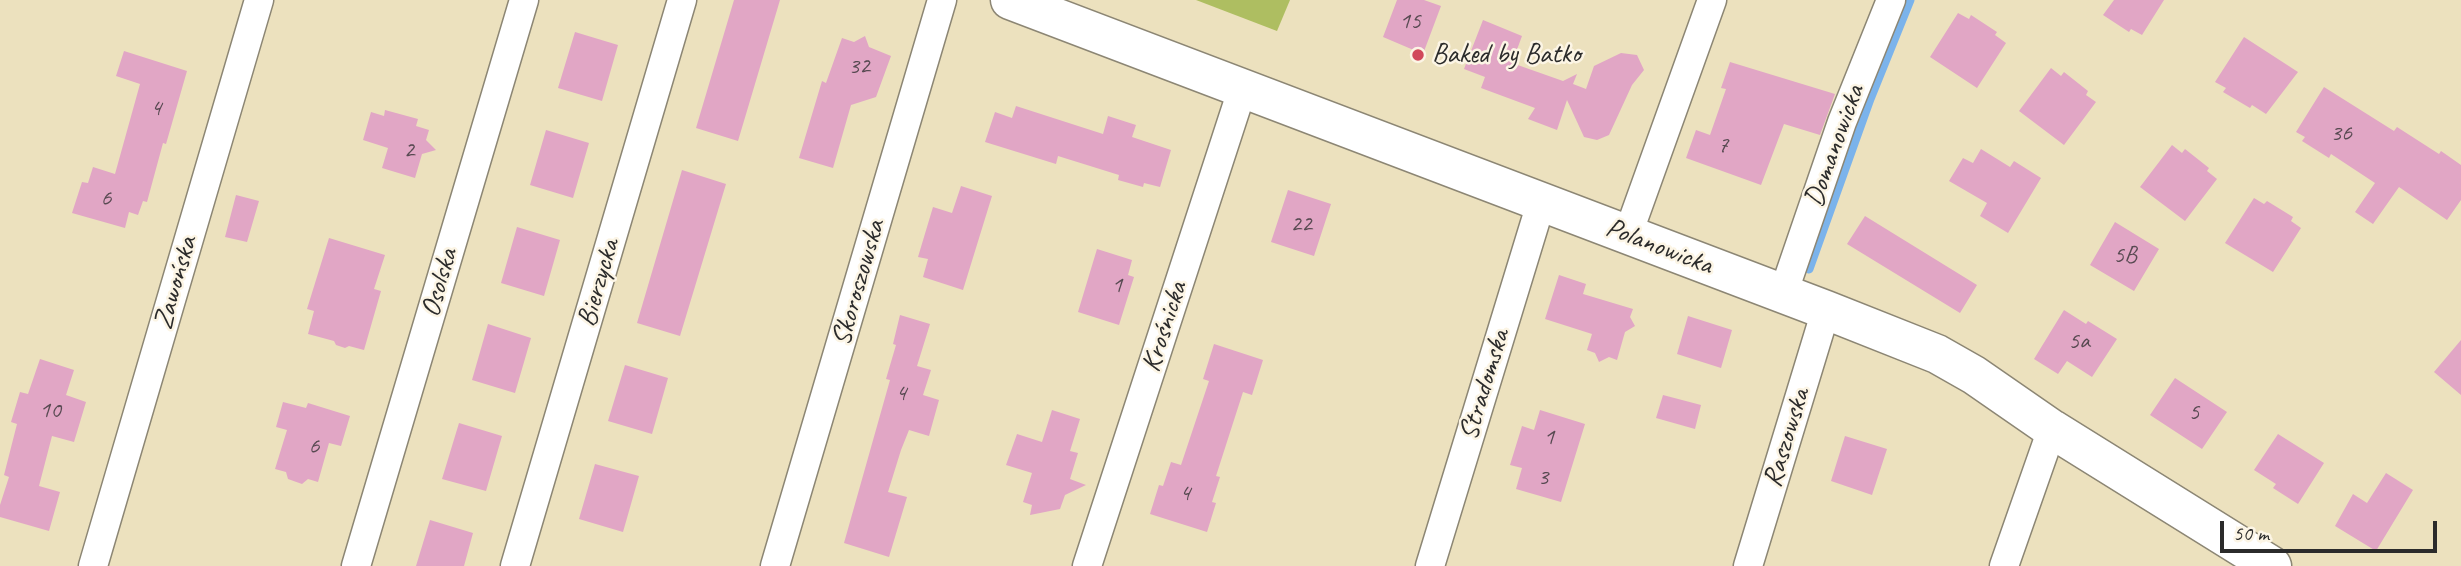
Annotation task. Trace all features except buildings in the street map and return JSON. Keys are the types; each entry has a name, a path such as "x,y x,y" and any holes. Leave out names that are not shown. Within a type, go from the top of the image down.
{"street":[{"name":"Zawońska","path":"93,566 259,0"},
{"name":"Osolska","path":"356,566 524,0"},
{"name":"Bierzycka","path":"515,566 682,0"},
{"name":"Skoroszowska","path":"775,566 942,0"},
{"name":"Polanowicka","path":"1010,0 1541,203 1629,234 1937,354 1975,375 2053,429 2272,566"},
{"path":"1629,234 1712,0"},
{"name":"Domanowicka","path":"1783,294 1842,122 1891,0"},
{"name":"Krośnicka","path":"1087,566 1243,87"},
{"name":"Stradomska","path":"1430,566 1541,203"},
{"name":"Raszowska","path":"1748,566 1826,310"},
{"path":"2004,566 2053,429"}],"green space":[{"path":"1196,0 1290,0 1277,31"}],"waterway":[{"path":"1809,269 1870,99 1910,0"}],"place":[{"name":"Baked by Batko","path":"1418,55"}]}
